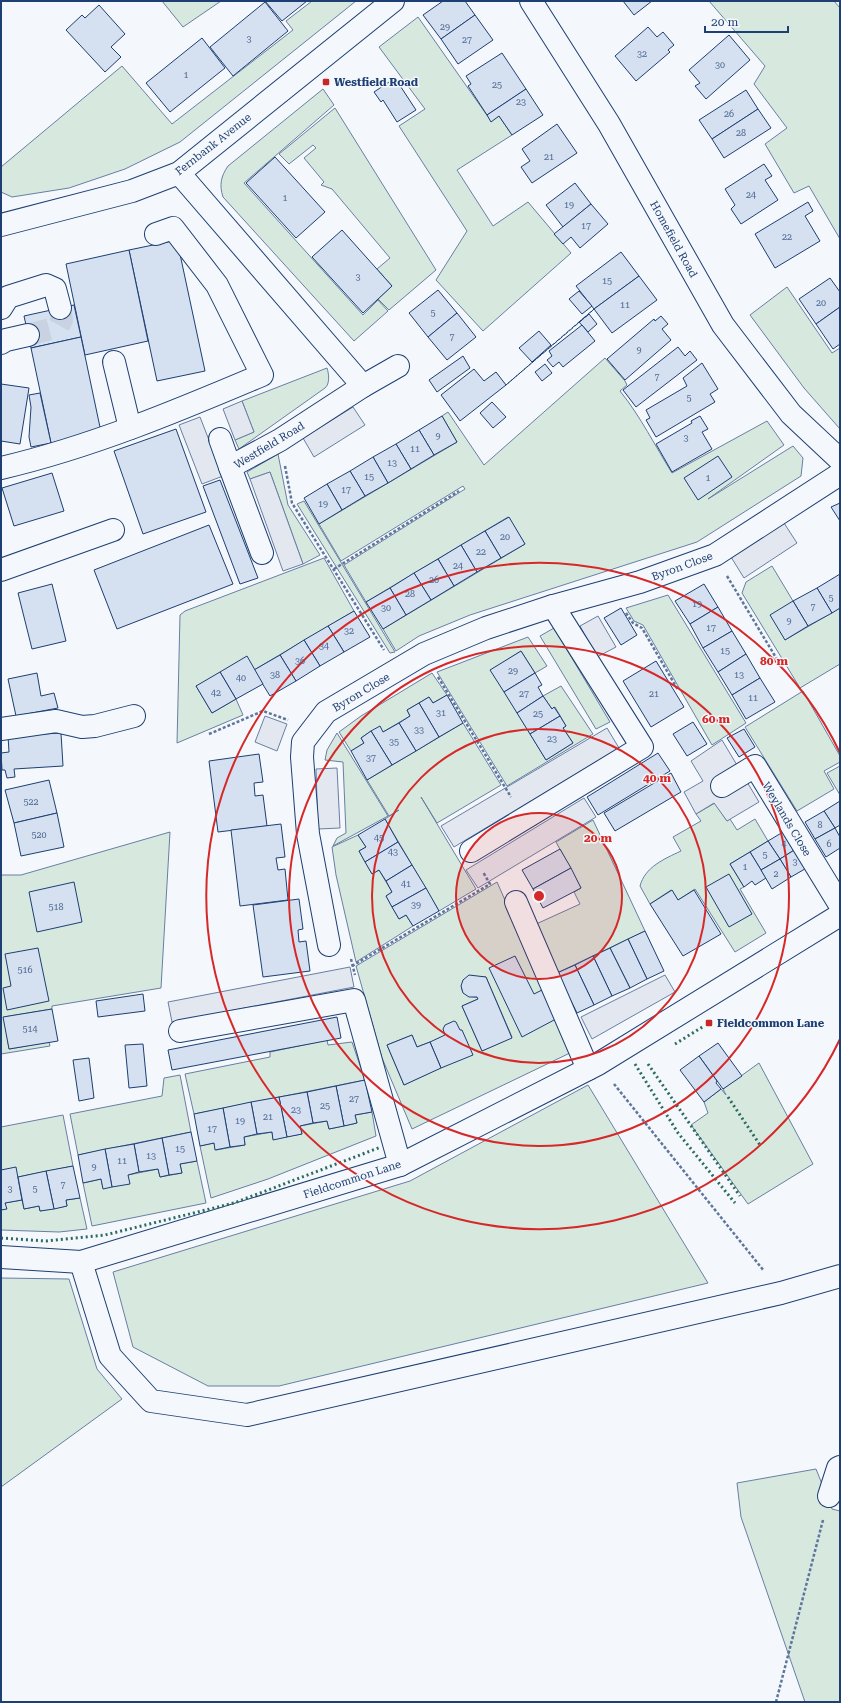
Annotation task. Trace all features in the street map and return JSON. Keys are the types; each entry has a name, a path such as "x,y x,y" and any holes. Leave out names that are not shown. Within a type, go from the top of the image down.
{"street":[{"name":"Fernbank Avenue","path":"1,225 132,191 179,174 393,1"},
{"name":"Homefield Road","path":"531,1 609,124 723,325 791,414 840,460"},
{"path":"179,174 362,386"},
{"path":"1,468 35,460 130,428 262,376 217,285 173,228 156,234"},
{"path":"1,308 8,297 46,285 55,289 60,308"},
{"path":"1,343 6,340 28,335"},
{"path":"114,362 130,428"},
{"name":"Westfield Road","path":"262,553 230,467 276,442 362,386 398,366"},
{"path":"220,439 230,467"},
{"name":"Byron Close","path":"329,945 308,834 302,757 303,742 326,712 424,654 486,628 553,606 613,590 715,555 840,474"},
{"path":"1,570 113,530"},
{"path":"471,851 642,747 553,606"},
{"path":"1,729 56,721 82,727 95,726 134,716"},
{"name":"Weylands Close","path":"722,786 755,766 840,905"},
{"path":"516,902 593,1066"},
{"name":"Fieldcommon Lane","path":"1,1257 81,1262 400,1165 593,1066 840,915"},
{"path":"180,1031 354,1000 400,1165"},
{"path":"81,1262 110,1356 152,1401 248,1415 782,1293 840,1276"},
{"path":"829,1496 838,1468 840,1467"}],"path":[{"path":"276,442 292,503 396,671"},
{"path":"334,569 459,491"},
{"path":"715,555 781,666"},
{"path":"613,590 633,623 642,628 678,690"},
{"path":"424,654 524,818"},
{"path":"209,734 262,711 313,730"},
{"path":"352,966 490,884 471,851"},
{"path":"329,945 346,941 360,998 354,1000"},
{"path":"593,1066 782,1293"},
{"path":"776,1702 829,1496"}],"shaded area":[{"path":"162,1 221,1 183,27"},
{"path":"312,1 356,1 180,142 125,169 69,188 12,197 1,192 1,167 122,66 172,124 293,30 286,21"},
{"path":"709,1 834,1 840,8 840,239 809,186 794,193 765,144 787,128 754,84 765,66"},
{"path":"418,17 491,121 499,116 512,135 457,170 493,226 528,202 571,253 483,331 436,280 467,231 399,126 425,109 379,47"},
{"path":"323,89 334,105 244,183 363,315 378,300 388,311 354,341 223,197 221,188 222,177 228,166"},
{"path":"335,108 436,270 389,310 378,299 392,286 377,269 390,258 332,189 321,185 324,182 304,158 316,148 313,145 289,164 279,154"},
{"path":"787,287 832,353 840,348 840,429 804,388 750,315"},
{"path":"605,358 625,381 627,385 620,391 641,421 672,473 767,421 784,445 708,499 793,446 803,458 801,476 697,542 470,615 419,636 396,651 383,629 525,544 508,517 366,602 344,565 465,489 463,486 341,561 319,524 457,442 442,416 448,412 484,465"},
{"path":"327,368 329,376 327,386 325,388 239,449 235,440 254,432 242,401"},
{"path":"242,401 254,432 235,440 223,409"},
{"path":"353,407 365,425 314,457 303,438"},
{"path":"200,417 223,476 202,484 179,425"},
{"path":"278,454 288,505 320,555 303,564 270,472 250,479 247,472"},
{"path":"270,472 303,564 283,571 250,479"},
{"path":"304,501 395,652 390,653 297,504"},
{"path":"784,523 797,543 744,578 731,557"},
{"path":"324,558 354,611 254,670 196,686 212,713 236,699 243,715 177,743 180,615 185,611"},
{"path":"772,566 793,601 785,640 840,608 840,664 800,688 742,593 746,582"},
{"path":"668,595 746,723 712,745 643,625 634,621 626,608"},
{"path":"598,616 616,647 597,657 580,626"},
{"path":"554,628 610,722 596,729 540,636"},
{"path":"528,637 547,666 535,673 521,651 491,670 546,760 573,743 563,728 566,726 555,707 552,709 543,696 561,686 593,734 507,786 437,672"},
{"path":"432,673 447,695 433,703 429,697 407,710 410,716 383,732 371,731 361,738 364,743 351,751 339,732 361,716"},
{"path":"803,691 840,756 840,762 824,771 834,789 797,811 745,727"},
{"path":"265,716 287,724 277,751 255,742"},
{"path":"463,723 501,785 437,823 421,797 476,889 439,911 385,819 399,810 389,816 367,780"},
{"path":"607,728 619,748 454,847 441,826"},
{"path":"337,733 388,816 333,846 337,838 346,833 343,762 325,760 327,750"},
{"path":"722,740 759,802 727,821 714,803 696,814 684,792 703,781 691,761"},
{"path":"840,766 840,795 827,773"},
{"path":"337,768 340,828 318,829 316,769"},
{"path":"584,798 596,817 478,888 466,870"},
{"path":"715,803 727,821 730,819 737,830 755,819 768,841 730,864 744,887 740,889 766,933 735,952 695,889 678,900 671,890 650,904 640,886 642,879 656,864 681,851 673,837 701,821 696,814"},
{"path":"593,820 645,931 557,973 534,925 580,904 574,892 581,888 556,842"},
{"path":"170,832 161,988 52,1006 52,1009 4,1017 9,1049 49,1042 50,1046 1,1054 1,875 21,875"},
{"path":"358,835 366,847 359,851 372,874 379,870 392,892 386,896 399,919 406,915 413,926 356,962 336,875 332,847"},
{"path":"497,882 572,1052 412,1129 382,1058 356,966","holes":["469,976 486,977 512,1037 482,1051 462,1006 478,999 477,997 467,995 462,990 463,984","412,1035 417,1047 430,1042 440,1068 404,1085 387,1045"]},
{"path":"350,967 354,987 172,1022 168,1002"},
{"path":"665,975 675,992 592,1039 581,1017"},
{"path":"327,1040 328,1045 352,1042 365,1080 194,1114 185,1074 270,1057 270,1052"},
{"path":"759,1063 813,1164 748,1204 691,1125 708,1113 704,1102 721,1089 726,1095 723,1089"},
{"path":"180,1075 191,1132 78,1155 70,1114 162,1096 164,1078"},
{"path":"588,1085 708,1283 279,1386 208,1386 133,1347 113,1272 410,1181"},
{"path":"372,1112 376,1136 268,1179 211,1198 200,1146 214,1143 216,1150 245,1145 244,1137 272,1132 273,1139 302,1134 300,1126 327,1121 329,1129 357,1123 355,1115"},
{"path":"63,1115 73,1166 18,1177 1,1170 1,1127"},
{"path":"197,1161 206,1203 92,1226 83,1183 101,1179 103,1188 128,1175 158,1169 160,1177 182,1173 180,1164"},
{"path":"80,1198 87,1229 59,1232 1,1230 1,1210 6,1208 5,1203 22,1200 24,1209 39,1206 40,1211 67,1206 66,1200"},
{"path":"1,1278 69,1279 97,1369 122,1399 1,1487"},
{"path":"816,1469 832,1509 840,1511 840,1702 805,1702 741,1517 737,1483"}],"building":[{"path":"265,1 307,1 282,21"},
{"path":"443,1 465,1 475,15 441,39 423,15"},
{"path":"623,1 652,1 634,15"},
{"path":"265,2 288,31 233,76 210,47"},
{"path":"99,5 125,34 111,47 121,57 105,72 66,30 82,15 85,18"},
{"path":"475,15 493,40 458,64 441,39"},
{"path":"648,27 657,37 663,32 674,45 668,50 670,52 636,81 615,56"},
{"path":"729,35 750,60 706,99 695,86 700,83 689,70"},
{"path":"202,38 225,68 170,112 146,83"},
{"path":"502,53 526,89 487,115 468,86 471,84 466,76"},
{"path":"395,78 416,110 397,122 383,100 381,102 374,92"},
{"path":"526,89 543,115 512,135 499,116 491,122 487,115"},
{"path":"746,90 758,109 712,139 699,120"},
{"path":"758,109 771,128 724,158 712,139"},
{"path":"557,124 577,153 532,183 521,167 530,161 522,149"},
{"path":"275,157 325,212 296,238 246,183"},
{"path":"764,164 772,176 765,180 778,200 741,224 731,209 735,205 725,189"},
{"path":"575,183 591,204 563,227 546,205"},
{"path":"808,202 813,211 805,216 820,241 775,268 755,234"},
{"path":"591,204 608,224 580,248 571,237 563,244 554,234"},
{"path":"342,230 392,286 363,313 312,257"},
{"path":"177,240 205,371 157,381 129,250"},
{"path":"129,250 148,341 85,355 66,264"},
{"path":"621,252 639,276 594,309 576,286"},
{"path":"639,276 657,300 612,333 594,309"},
{"path":"830,278 840,292 840,307 816,324 799,299"},
{"path":"438,290 457,313 428,337 409,313"},
{"path":"579,291 592,306 582,314 569,299"},
{"path":"74,305 81,337 31,348 24,316"},
{"path":"840,307 840,344 833,349 816,324"},
{"path":"457,313 476,337 447,360 428,337"},
{"path":"589,314 597,324 588,332 579,322"},
{"path":"661,316 668,324 662,329 671,340 625,380 607,359 654,319 655,321"},
{"path":"582,325 595,341 563,367 559,362 553,367 547,360 552,356 549,351"},
{"path":"539,331 551,345 532,362 519,348"},
{"path":"81,337 101,432 51,443 31,348"},
{"path":"678,347 685,356 690,351 697,360 636,407 623,390"},
{"path":"463,356 470,368 437,392 429,380"},
{"path":"702,363 718,389 710,394 715,402 656,437 646,420 650,418 646,410 687,386 683,378"},
{"path":"545,364 552,373 542,381 535,372"},
{"path":"474,369 484,381 496,372 506,385 460,421 441,395"},
{"path":"1,384 29,388 20,444 1,441"},
{"path":"40,393 51,443 31,447 29,437 31,407 29,395"},
{"path":"492,402 506,417 493,428 480,413"},
{"path":"442,416 457,442 434,455 419,430"},
{"path":"700,416 708,429 702,432 712,449 672,472 656,444 692,423 691,421"},
{"path":"176,429 206,512 143,534 114,451"},
{"path":"419,430 434,455 411,469 396,444"},
{"path":"396,444 411,469 388,483 373,457"},
{"path":"718,456 732,477 698,500 684,478"},
{"path":"373,457 388,483 365,496 350,471"},
{"path":"350,471 365,496 342,510 327,484"},
{"path":"52,473 64,511 14,526 2,488"},
{"path":"220,480 258,578 240,584 203,486"},
{"path":"327,484 342,510 319,524 304,498"},
{"path":"840,503 840,521 831,507"},
{"path":"509,517 525,544 501,558 485,531"},
{"path":"209,525 233,584 117,629 94,570"},
{"path":"485,531 501,558 477,572 461,545"},
{"path":"461,545 477,572 454,586 438,559"},
{"path":"438,559 454,586 431,600 414,573"},
{"path":"414,573 431,600 406,615 390,588"},
{"path":"840,574 840,608 832,613 817,588"},
{"path":"52,584 66,641 32,649 18,593"},
{"path":"704,584 718,607 690,624 675,601"},
{"path":"390,588 406,615 383,629 366,602"},
{"path":"817,588 832,613 808,626 793,601"},
{"path":"793,601 808,626 785,640 770,615"},
{"path":"718,607 732,631 703,648 690,624"},
{"path":"621,608 637,635 621,645 604,618"},
{"path":"354,611 370,637 344,652 328,626"},
{"path":"328,626 344,652 320,666 304,640"},
{"path":"732,631 746,654 718,672 703,648"},
{"path":"304,640 320,666 296,681 280,655"},
{"path":"521,651 535,673 504,692 490,670"},
{"path":"746,654 760,678 732,695 718,672"},
{"path":"280,655 296,681 270,696 254,670"},
{"path":"247,656 263,684 236,699 220,672"},
{"path":"656,661 684,707 651,727 623,681"},
{"path":"220,672 236,699 212,713 196,686"},
{"path":"37,673 41,696 54,693 58,708 16,716 8,679"},
{"path":"535,673 542,685 538,687 543,696 517,713 504,692"},
{"path":"760,678 775,702 746,719 732,695"},
{"path":"447,695 463,723 439,737 419,703 429,697 433,703"},
{"path":"543,696 552,709 554,707 560,716 530,734 517,713"},
{"path":"419,703 439,737 416,751 399,723 410,716 407,710"},
{"path":"560,716 566,726 563,728 573,743 546,760 530,734"},
{"path":"693,722 707,744 687,756 673,734"},
{"path":"399,723 416,751 392,765 371,731 380,726 383,732"},
{"path":"744,729 755,747 739,757 727,738"},
{"path":"371,731 392,765 367,780 351,751 364,743 361,738"},
{"path":"61,733 63,766 14,769 15,777 7,778 5,770 2,770 1,753 9,752 8,736"},
{"path":"658,753 670,771 598,815 587,797"},
{"path":"259,754 263,782 254,783 255,796 263,795 267,826 218,832 209,761"},
{"path":"671,773 681,792 615,831 604,813"},
{"path":"49,780 57,813 14,823 5,790"},
{"path":"840,801 840,825 835,828 824,811"},
{"path":"824,811 835,828 815,839 805,822"},
{"path":"57,813 64,847 21,856 14,823"},
{"path":"385,819 398,842 365,862 359,851 366,847 358,835"},
{"path":"281,824 285,857 276,858 278,870 285,869 288,900 240,906 231,830"},
{"path":"835,828 840,837 840,848 826,857 815,839"},
{"path":"788,829 799,847 780,859 768,841"},
{"path":"768,841 780,859 761,870 750,852"},
{"path":"398,842 412,865 386,881 379,870 372,874 365,862"},
{"path":"799,847 810,866 791,877 780,859"},
{"path":"560,849 571,868 533,889 522,870"},
{"path":"750,852 766,878 755,885 752,881 744,887 730,864"},
{"path":"780,859 791,877 772,889 761,870"},
{"path":"412,865 426,888 392,907 386,896 392,892 386,881"},
{"path":"571,868 581,888 543,908 533,889"},
{"path":"729,874 752,914 729,927 706,887"},
{"path":"74,882 82,922 37,932 29,892"},
{"path":"426,888 439,911 413,926 406,915 399,919 392,907"},
{"path":"672,890 678,900 694,890 721,934 683,956 650,904"},
{"path":"299,899 303,929 298,930 299,942 306,941 310,971 263,977 253,905"},
{"path":"645,931 664,971 647,979 628,939"},
{"path":"628,939 647,979 630,988 610,948"},
{"path":"38,948 49,1001 7,1010 3,988 11,986 5,954"},
{"path":"610,948 630,988 612,996 593,956"},
{"path":"515,956 534,994 542,990 556,1019 522,1037 489,968"},
{"path":"593,956 612,996 594,1005 575,965"},
{"path":"575,965 594,1005 577,1013 557,973"},
{"path":"469,975 486,977 512,1038 482,1051 462,1006 478,999 477,997 469,997 463,993 461,986 463,980"},
{"path":"143,994 145,1011 98,1017 96,1001"},
{"path":"52,1009 58,1041 9,1049 3,1017"},
{"path":"337,1017 341,1038 172,1070 168,1050"},
{"path":"454,1021 460,1030 462,1030 473,1055 441,1068 430,1042 445,1035 443,1029 445,1025"},
{"path":"412,1035 417,1047 430,1042 441,1068 404,1085 387,1045"},
{"path":"718,1043 742,1076 723,1089 699,1056"},
{"path":"143,1044 147,1086 129,1088 125,1045"},
{"path":"699,1056 721,1089 704,1102 680,1070"},
{"path":"89,1058 94,1098 79,1101 73,1060"},
{"path":"365,1080 372,1112 355,1115 357,1123 344,1126 336,1086"},
{"path":"336,1086 344,1126 329,1129 327,1121 313,1123 307,1092"},
{"path":"307,1092 313,1123 300,1126 302,1134 287,1137 279,1097"},
{"path":"279,1097 287,1137 273,1140 272,1132 257,1134 251,1102"},
{"path":"251,1102 257,1134 244,1137 245,1145 230,1147 223,1108"},
{"path":"223,1108 230,1147 215,1150 214,1143 200,1146 194,1114"},
{"path":"191,1132 197,1161 180,1164 182,1173 169,1175 162,1138"},
{"path":"162,1138 169,1175 160,1177 158,1169 139,1172 134,1144"},
{"path":"134,1144 139,1172 128,1175 130,1184 112,1187 105,1149"},
{"path":"105,1149 112,1187 103,1189 101,1179 83,1183 78,1155"},
{"path":"73,1166 80,1198 66,1200 67,1206 54,1209 46,1171"},
{"path":"16,1167 22,1200 5,1203 7,1209 1,1210 1,1170"},
{"path":"46,1171 54,1209 40,1211 39,1206 24,1209 18,1177"}],"tunnel":[{"path":"28,335 58,327 62,320 60,308"}],"hedge":[{"path":"675,1044 704,1026"},
{"path":"635,1064 678,1133 735,1203"},
{"path":"648,1064 740,1196"},
{"path":"728,1097 760,1145"},
{"path":"1,1238 46,1241 105,1235 234,1203 381,1147"}],"fence":[{"path":"594,309 589,314 506,385 594,309"}],"place":[{"name":"Westfield Road","path":"326,82"},
{"name":"Fieldcommon Lane","path":"709,1023"}]}
